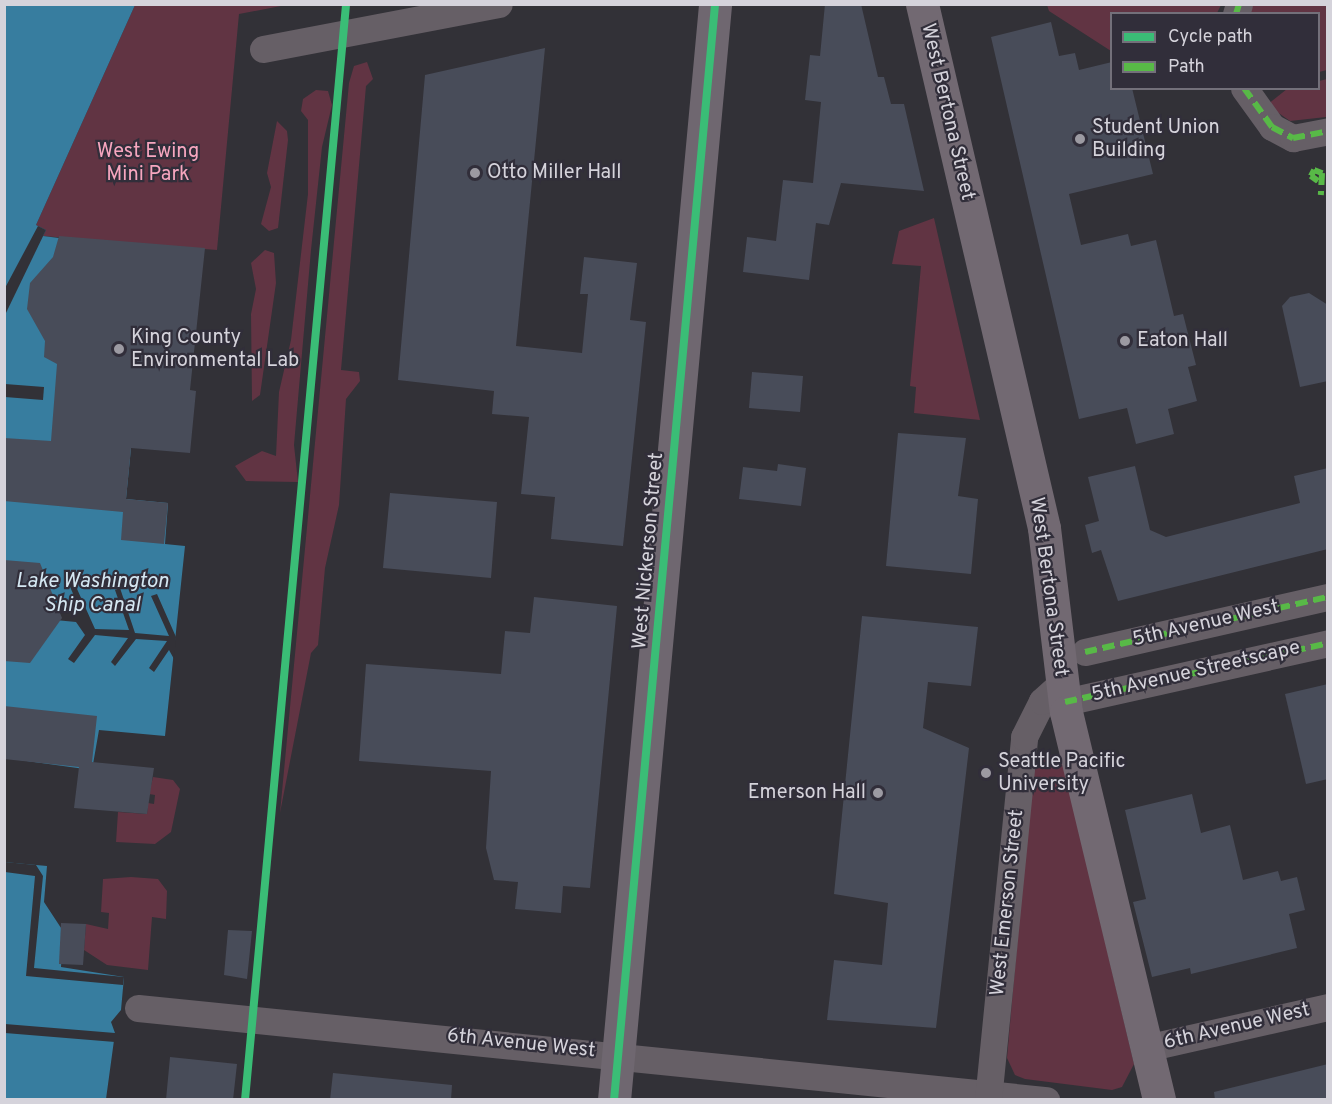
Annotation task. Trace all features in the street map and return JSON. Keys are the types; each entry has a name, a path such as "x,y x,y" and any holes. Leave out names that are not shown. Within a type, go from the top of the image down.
{"main road":[{"name":"West Nickerson Street","path":"614,1100 715,4"}],"street":[{"path":"263,50 499,4"},
{"name":"West Bertona Street","path":"922,4 1044,528 1063,693 1159,1100"},
{"path":"1245,90 1272,127 1293,138 1328,131"},
{"name":"5th Avenue West","path":"1085,652 1328,597"},
{"name":"5th Avenue Streetscape","path":"1063,693 1328,643"},
{"name":"West Emerson Street","path":"989,1097 1024,737 1042,700 1063,693"},
{"name":"6th Avenue West","path":"1146,1048 1328,1007"},
{"name":"6th Avenue West","path":"138,1008 618,1054 989,1097 1046,1100"}],"green space":[{"path":"1047,4 1221,5 1218,12 1110,12 1110,50 1049,11"},
{"name":"West Ewing Mini Park","path":"135,5 286,5 239,14 217,250 43,236 46,230 36,225"},
{"path":"1250,5 1327,5 1327,70 1320,72 1320,12 1248,12"},
{"path":"367,62 373,79 366,86 341,370 359,372 360,381 346,399 339,505 325,568 318,645 311,653 280,813 349,83 354,66"},
{"path":"1327,79 1326,117 1290,121 1267,105 1286,90 1320,90 1320,81"},
{"path":"316,90 328,91 332,105 322,147 311,250 294,445 298,482 246,481 235,466 262,451 276,456 279,392 291,340 308,194 308,120 301,111 303,99"},
{"path":"277,121 287,131 288,140 278,228 269,231 261,224 271,187 267,173"},
{"path":"934,218 980,420 914,413 916,387 910,386 921,266 892,264 899,231"},
{"path":"265,250 274,253 276,283 260,395 252,401 251,314 256,289 251,263"},
{"path":"1048,755 1057,757 1064,768 1134,1064 1122,1087 1112,1090 1025,1079 1015,1075 1007,1058 1031,787 1034,769"},
{"path":"153,777 173,780 180,789 171,832 155,844 116,842 118,812 147,814 148,803 154,804 155,795 149,794"},
{"path":"131,877 158,879 167,891 166,919 152,917 148,970 107,965 84,950 86,924 108,929 109,913 101,912 103,879"}],"water":[{"name":"Lake Washington Ship Canal","path":"5,5 135,5 36,225 46,230 43,236 59,238 131,448 126,499 168,503 165,544 185,546 165,736 99,730 92,770 5,758"},
{"path":"4,862 47,866 44,902 63,931 61,967 124,977 121,1010 111,1022 115,1033 106,1099 5,1099"}],"pier":[{"path":"38,226 46,230 5,315 5,288"},
{"path":"5,384 44,387 43,400 5,397"},
{"path":"69,571 95,629 129,630 115,590 120,588 135,633 169,636 151,596 157,594 176,637 174,659 169,650 154,672 149,668 167,641 136,639 115,666 111,662 128,638 95,635 74,663 68,659 85,635 76,622 4,615 5,605 81,612 64,573"},
{"path":"5,862 36,865 43,876 34,968 124,977 123,985 26,976 35,876 5,872"},
{"path":"5,1024 115,1033 115,1042 5,1033"}],"building":[{"path":"825,4 861,4 878,77 884,77 891,104 904,104 924,191 841,183 829,225 816,223 809,280 743,272 747,237 776,241 783,180 813,183 821,102 805,100 810,55 820,56"},
{"path":"1051,22 1059,56 1075,53 1079,70 1110,62 1110,90 1132,90 1153,174 1069,194 1081,245 1128,234 1131,246 1156,240 1174,316 1183,314 1196,365 1188,367 1197,401 1168,409 1174,434 1136,444 1127,408 1079,419 991,37"},
{"path":"545,48 516,346 582,353 588,294 580,294 584,257 637,263 630,320 646,322 623,546 551,539 555,497 521,494 529,417 492,414 494,391 398,380 425,75"},
{"name":"King County Environmental Lab","path":"59,236 205,248 190,390 196,391 190,453 131,448 126,499 168,503 164,544 121,540 123,512 4,501 4,438 51,441 57,364 44,357 45,341 27,309 30,283 53,257"},
{"path":"1309,293 1328,305 1328,381 1300,387 1282,306 1290,297"},
{"path":"752,372 803,376 800,412 749,408"},
{"path":"898,433 966,438 958,496 978,499 971,574 886,566"},
{"path":"778,464 806,468 801,506 739,499 743,467 777,471"},
{"path":"1135,466 1150,530 1166,537 1300,503 1294,476 1328,468 1328,549 1118,601 1101,550 1092,553 1085,525 1099,521 1088,477"},
{"path":"390,493 497,502 491,578 383,568"},
{"path":"4,560 40,563 62,618 30,663 4,661"},
{"path":"534,597 617,606 590,888 563,886 561,913 515,909 518,882 494,880 486,848 491,771 359,761 366,664 501,674 505,631 530,633"},
{"name":"Emerson Hall","path":"862,616 978,627 971,686 928,682 923,728 969,748 936,1028 827,1020 834,960 882,965 888,903 834,894"},
{"path":"1328,684 1328,779 1306,784 1285,694"},
{"path":"4,706 97,716 92,762 154,768 147,814 74,808 79,767 4,759"},
{"path":"1192,794 1201,833 1230,825 1243,880 1278,871 1281,881 1297,877 1305,910 1289,914 1297,948 1191,974 1190,968 1152,977 1133,902 1146,899 1125,810"},
{"path":"61,923 86,924 83,965 59,964"},
{"path":"228,930 252,931 247,979 224,975"},
{"path":"170,1057 237,1064 233,1100 166,1100"},
{"path":"1328,1064 1328,1100 1215,1100 1214,1092"},
{"path":"333,1073 452,1085 451,1100 330,1100"}],"marked path":[{"path":"1237,12 1239,4"},
{"path":"1245,90 1272,127 1293,138 1328,131"},
{"path":"1318,181 1311,176 1314,170 1322,173 1321,195"},
{"path":"1085,652 1328,597"},
{"path":"1065,702 1328,643"}],"cycle path":[{"path":"245,1100 346,4"},
{"path":"614,1100 715,4"}],"place":[{"name":"Student Union Building","path":"1080,139"},
{"name":"Otto Miller Hall","path":"475,173"},
{"name":"Eaton Hall","path":"1125,341"},
{"name":"King County Environmental Lab","path":"119,349"},
{"name":"Seattle Pacific University","path":"986,773"},
{"name":"Emerson Hall","path":"878,793"}]}
